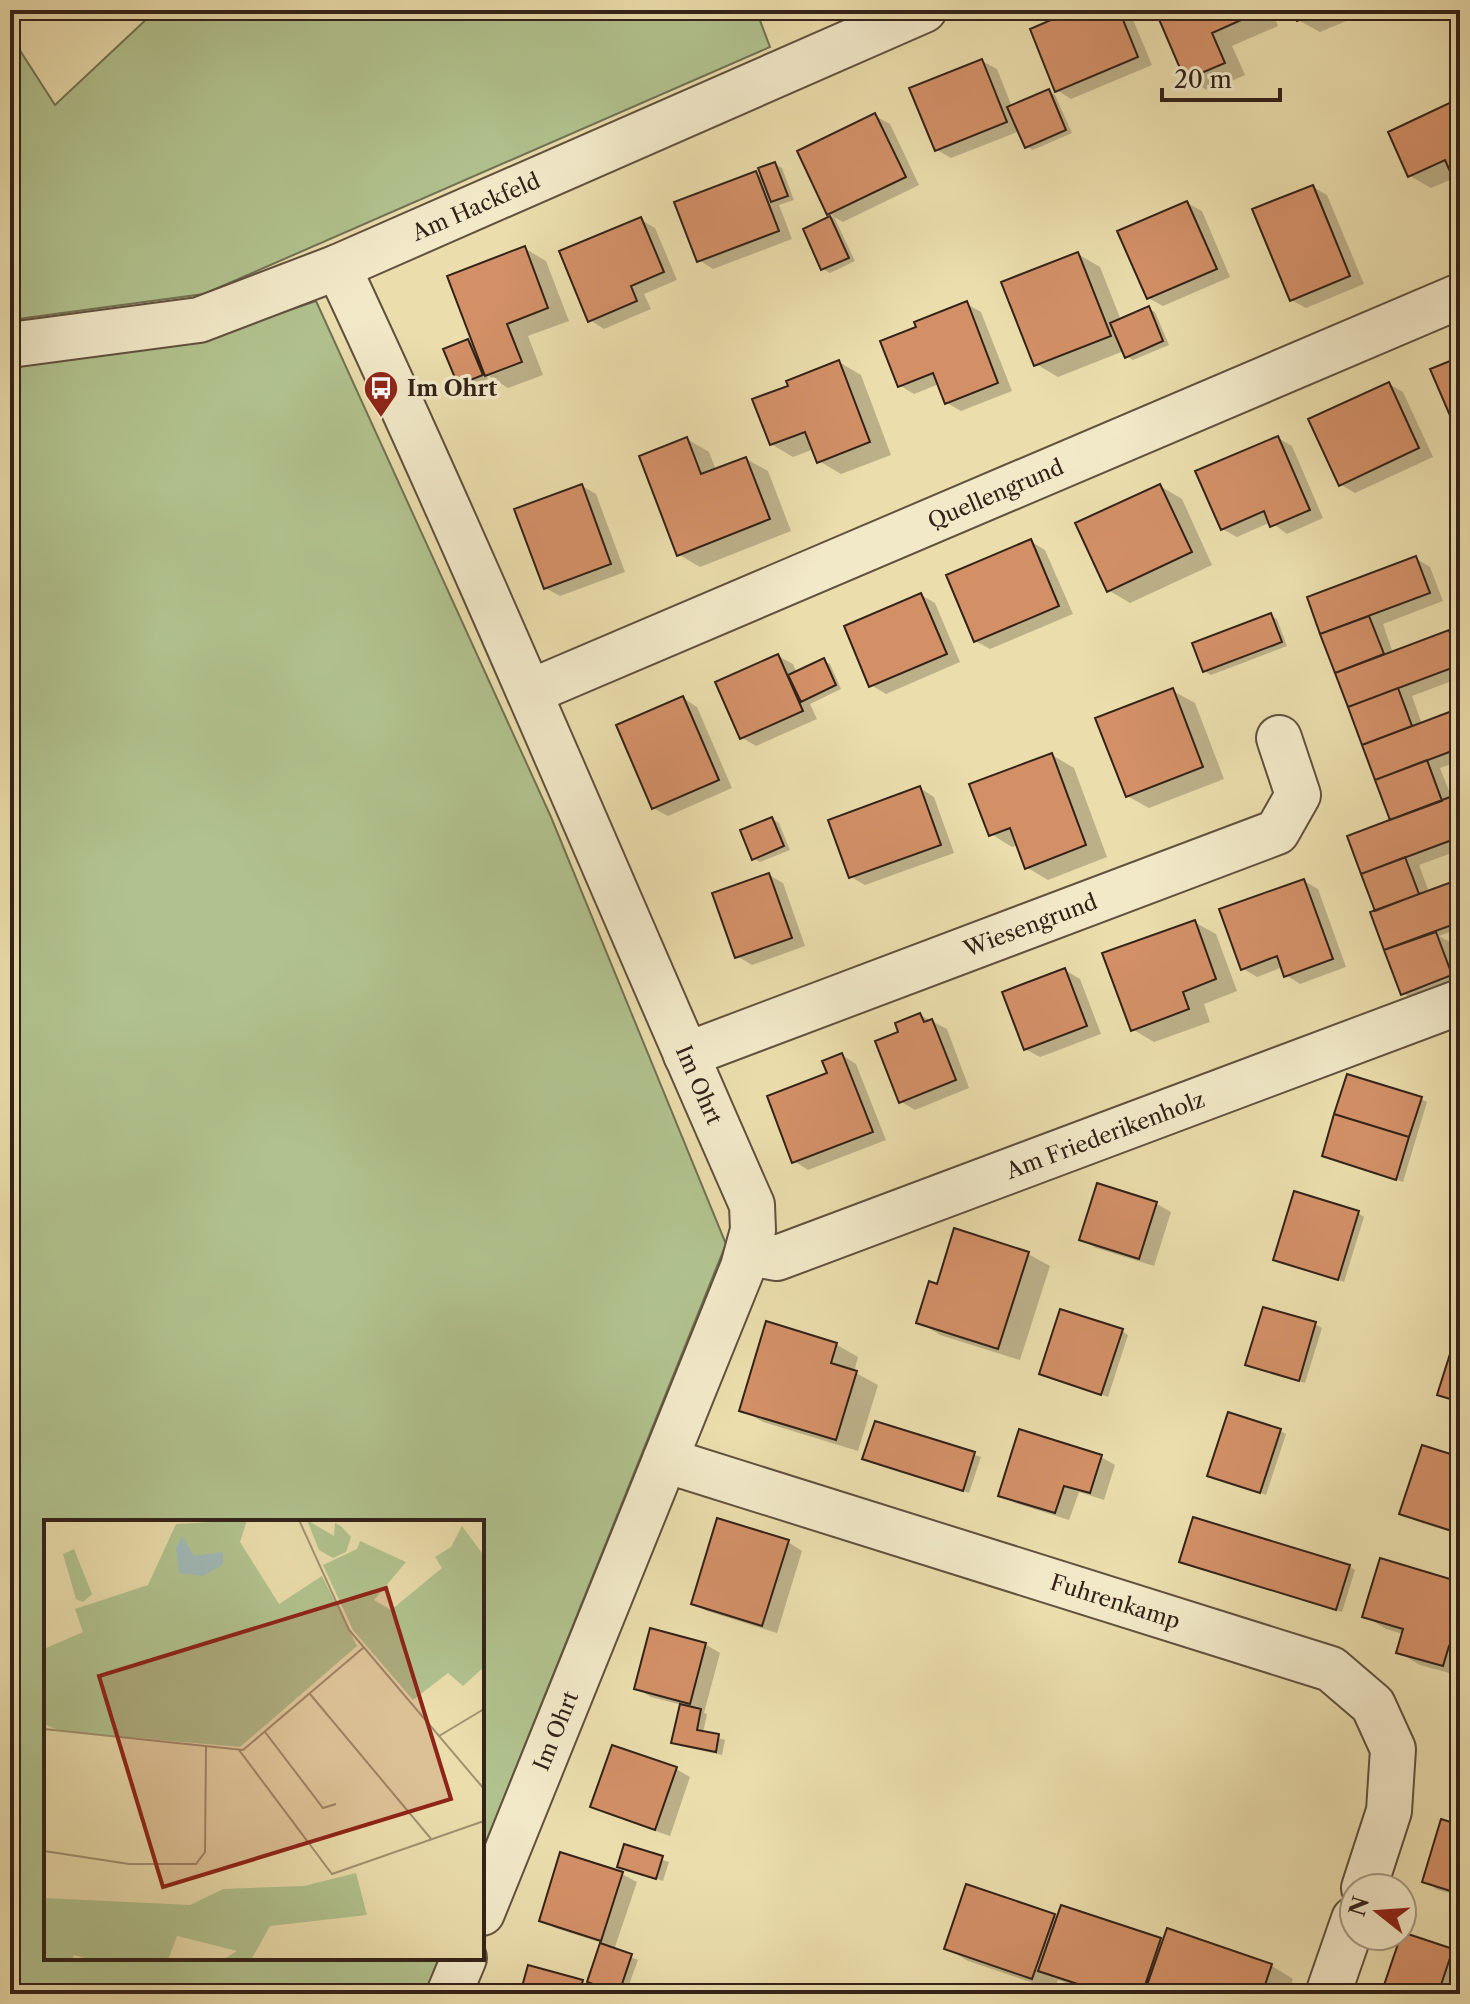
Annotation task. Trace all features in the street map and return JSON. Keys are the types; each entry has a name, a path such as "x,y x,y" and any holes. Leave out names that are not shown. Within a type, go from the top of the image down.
{"street":[{"name":"Am Hackfeld","path":"10,345 199,320 338,267 924,10"},
{"name":"Im Ohrt","path":"338,267 530,692 752,1205 753,1230 748,1253 484,1908"},
{"name":"Quellengrund","path":"530,692 1460,296"},
{"name":"Wiesengrund","path":"686,1055 1277,832 1298,795 1279,738"},
{"name":"Am Friederikenholz","path":"748,1253 777,1258 1460,1002"},
{"name":"Fuhrenkamp","path":"665,1460 1331,1669 1373,1705 1393,1749 1389,1811 1369,1872"},
{"path":"1328,1994 1343,1952"},
{"path":"449,1994 463,1960"}],"green space":[{"path":"149,10 756,10 770,47 204,294 10,320 10,35 55,105 151,15"},
{"path":"316,301 551,817 726,1244 484,1847 484,1520 44,1520 44,1960 438,1960 425,1994 10,1994 10,360 222,333"}],"building":[{"path":"1074,10 1119,10 1138,57 1055,92 1030,29"},
{"path":"1155,10 1256,10 1257,13 1212,33 1225,63 1185,80"},
{"path":"1292,10 1323,10 1297,21"},
{"path":"982,59 1007,122 935,151 909,88"},
{"path":"1049,89 1066,130 1025,148 1007,107"},
{"path":"1460,98 1460,194 1445,160 1408,177 1388,132"},
{"path":"875,113 906,177 827,215 797,151"},
{"path":"775,162 788,196 771,202 758,168"},
{"path":"756,171 779,231 697,262 674,202"},
{"path":"1313,185 1350,276 1290,301 1252,209"},
{"path":"1187,201 1217,269 1147,299 1117,231"},
{"path":"830,216 849,258 821,270 803,229"},
{"path":"641,217 664,272 631,286 637,301 588,322 559,251"},
{"path":"525,246 548,308 507,324 522,362 485,376 447,276"},
{"path":"1078,252 1111,336 1034,366 1001,282"},
{"path":"967,301 998,383 945,404 933,373 898,387 880,341 916,327 914,322"},
{"path":"1149,306 1163,341 1125,358 1110,323"},
{"path":"468,339 483,375 458,385 443,349"},
{"path":"1460,357 1460,422 1454,425 1430,369"},
{"path":"839,360 870,442 817,463 805,432 770,445 752,399 788,386 786,381"},
{"path":"1389,382 1419,448 1339,486 1308,419"},
{"path":"1278,436 1310,510 1270,527 1264,511 1221,530 1195,471"},
{"path":"687,437 701,474 746,457 770,519 677,556 639,456"},
{"path":"582,484 611,564 544,589 514,509"},
{"path":"1160,484 1192,552 1107,592 1075,523"},
{"path":"1031,539 1059,606 974,642 946,575"},
{"path":"1416,556 1430,593 1320,634 1307,597"},
{"path":"921,593 947,654 869,687 844,626"},
{"path":"1271,613 1282,642 1203,672 1192,643"},
{"path":"1369,616 1384,654 1335,673 1320,634"},
{"path":"1449,630 1460,665 1348,707 1335,673"},
{"path":"778,654 803,711 740,739 715,682"},
{"path":"824,658 836,685 801,702 788,675"},
{"path":"1173,688 1203,767 1126,797 1095,718"},
{"path":"1398,688 1412,726 1362,745 1348,707"},
{"path":"683,696 719,780 652,809 616,725"},
{"path":"1460,708 1460,748 1375,780 1362,745"},
{"path":"1052,753 1086,845 1025,869 1010,828 989,836 969,784"},
{"path":"1427,760 1442,801 1390,820 1375,780"},
{"path":"920,786 941,845 849,878 828,820"},
{"path":"1458,794 1460,837 1361,874 1347,836"},
{"path":"772,817 784,846 752,860 740,830"},
{"path":"1405,857 1419,894 1375,911 1361,874"},
{"path":"769,873 792,938 735,958 712,893"},
{"path":"1304,879 1333,959 1284,977 1277,956 1241,970 1219,909"},
{"path":"1460,879 1460,922 1384,950 1370,912"},
{"path":"1195,920 1216,979 1183,992 1189,1009 1131,1031 1102,953"},
{"path":"1436,932 1452,975 1401,995 1384,950"},
{"path":"1065,968 1087,1026 1024,1050 1002,992"},
{"path":"920,1013 924,1022 932,1019 956,1080 899,1103 875,1041 898,1032 895,1023"},
{"path":"842,1053 873,1132 792,1163 767,1096 827,1073 822,1061"},
{"path":"1347,1074 1422,1097 1409,1137 1334,1114"},
{"path":"1334,1114 1409,1137 1396,1180 1322,1156"},
{"path":"1097,1183 1157,1202 1139,1259 1079,1240"},
{"path":"1294,1191 1359,1211 1338,1280 1273,1260"},
{"path":"954,1228 1029,1252 998,1349 916,1323 929,1281 937,1284"},
{"path":"1263,1307 1316,1322 1299,1381 1245,1365"},
{"path":"1060,1309 1123,1329 1101,1395 1039,1374"},
{"path":"766,1321 837,1343 831,1363 857,1371 836,1440 739,1411"},
{"path":"1456,1335 1460,1337 1460,1402 1437,1395"},
{"path":"1228,1412 1281,1429 1260,1493 1207,1476"},
{"path":"875,1421 975,1452 963,1491 862,1459"},
{"path":"1019,1429 1102,1455 1090,1493 1064,1486 1055,1513 998,1496"},
{"path":"1422,1445 1460,1457 1460,1515 1455,1532 1399,1514"},
{"path":"1193,1517 1350,1565 1336,1610 1179,1562"},
{"path":"717,1518 789,1540 762,1626 691,1604"},
{"path":"1380,1558 1460,1582 1460,1649 1449,1646 1443,1666 1396,1653 1403,1629 1362,1617"},
{"path":"650,1628 706,1643 690,1704 634,1689"},
{"path":"680,1704 701,1709 697,1730 719,1734 716,1752 671,1743"},
{"path":"612,1745 677,1767 655,1830 590,1807"},
{"path":"1441,1819 1460,1825 1460,1894 1422,1882"},
{"path":"624,1844 663,1856 656,1879 617,1867"},
{"path":"560,1852 623,1872 601,1941 539,1921"},
{"path":"966,1884 1055,1914 1032,1979 944,1949"},
{"path":"1061,1905 1161,1938 1142,1994 1108,1994 1038,1971"},
{"path":"1167,1928 1272,1964 1262,1994 1154,1994 1145,1991"},
{"path":"1418,1937 1453,1949 1438,1994 1381,1994 1395,1952 1418,1952"},
{"path":"600,1943 632,1954 619,1993 587,1982"},
{"path":"528,1965 583,1980 579,1994 520,1994"}],"place":[{"name":"Im Ohrt","path":"381,419"}]}
